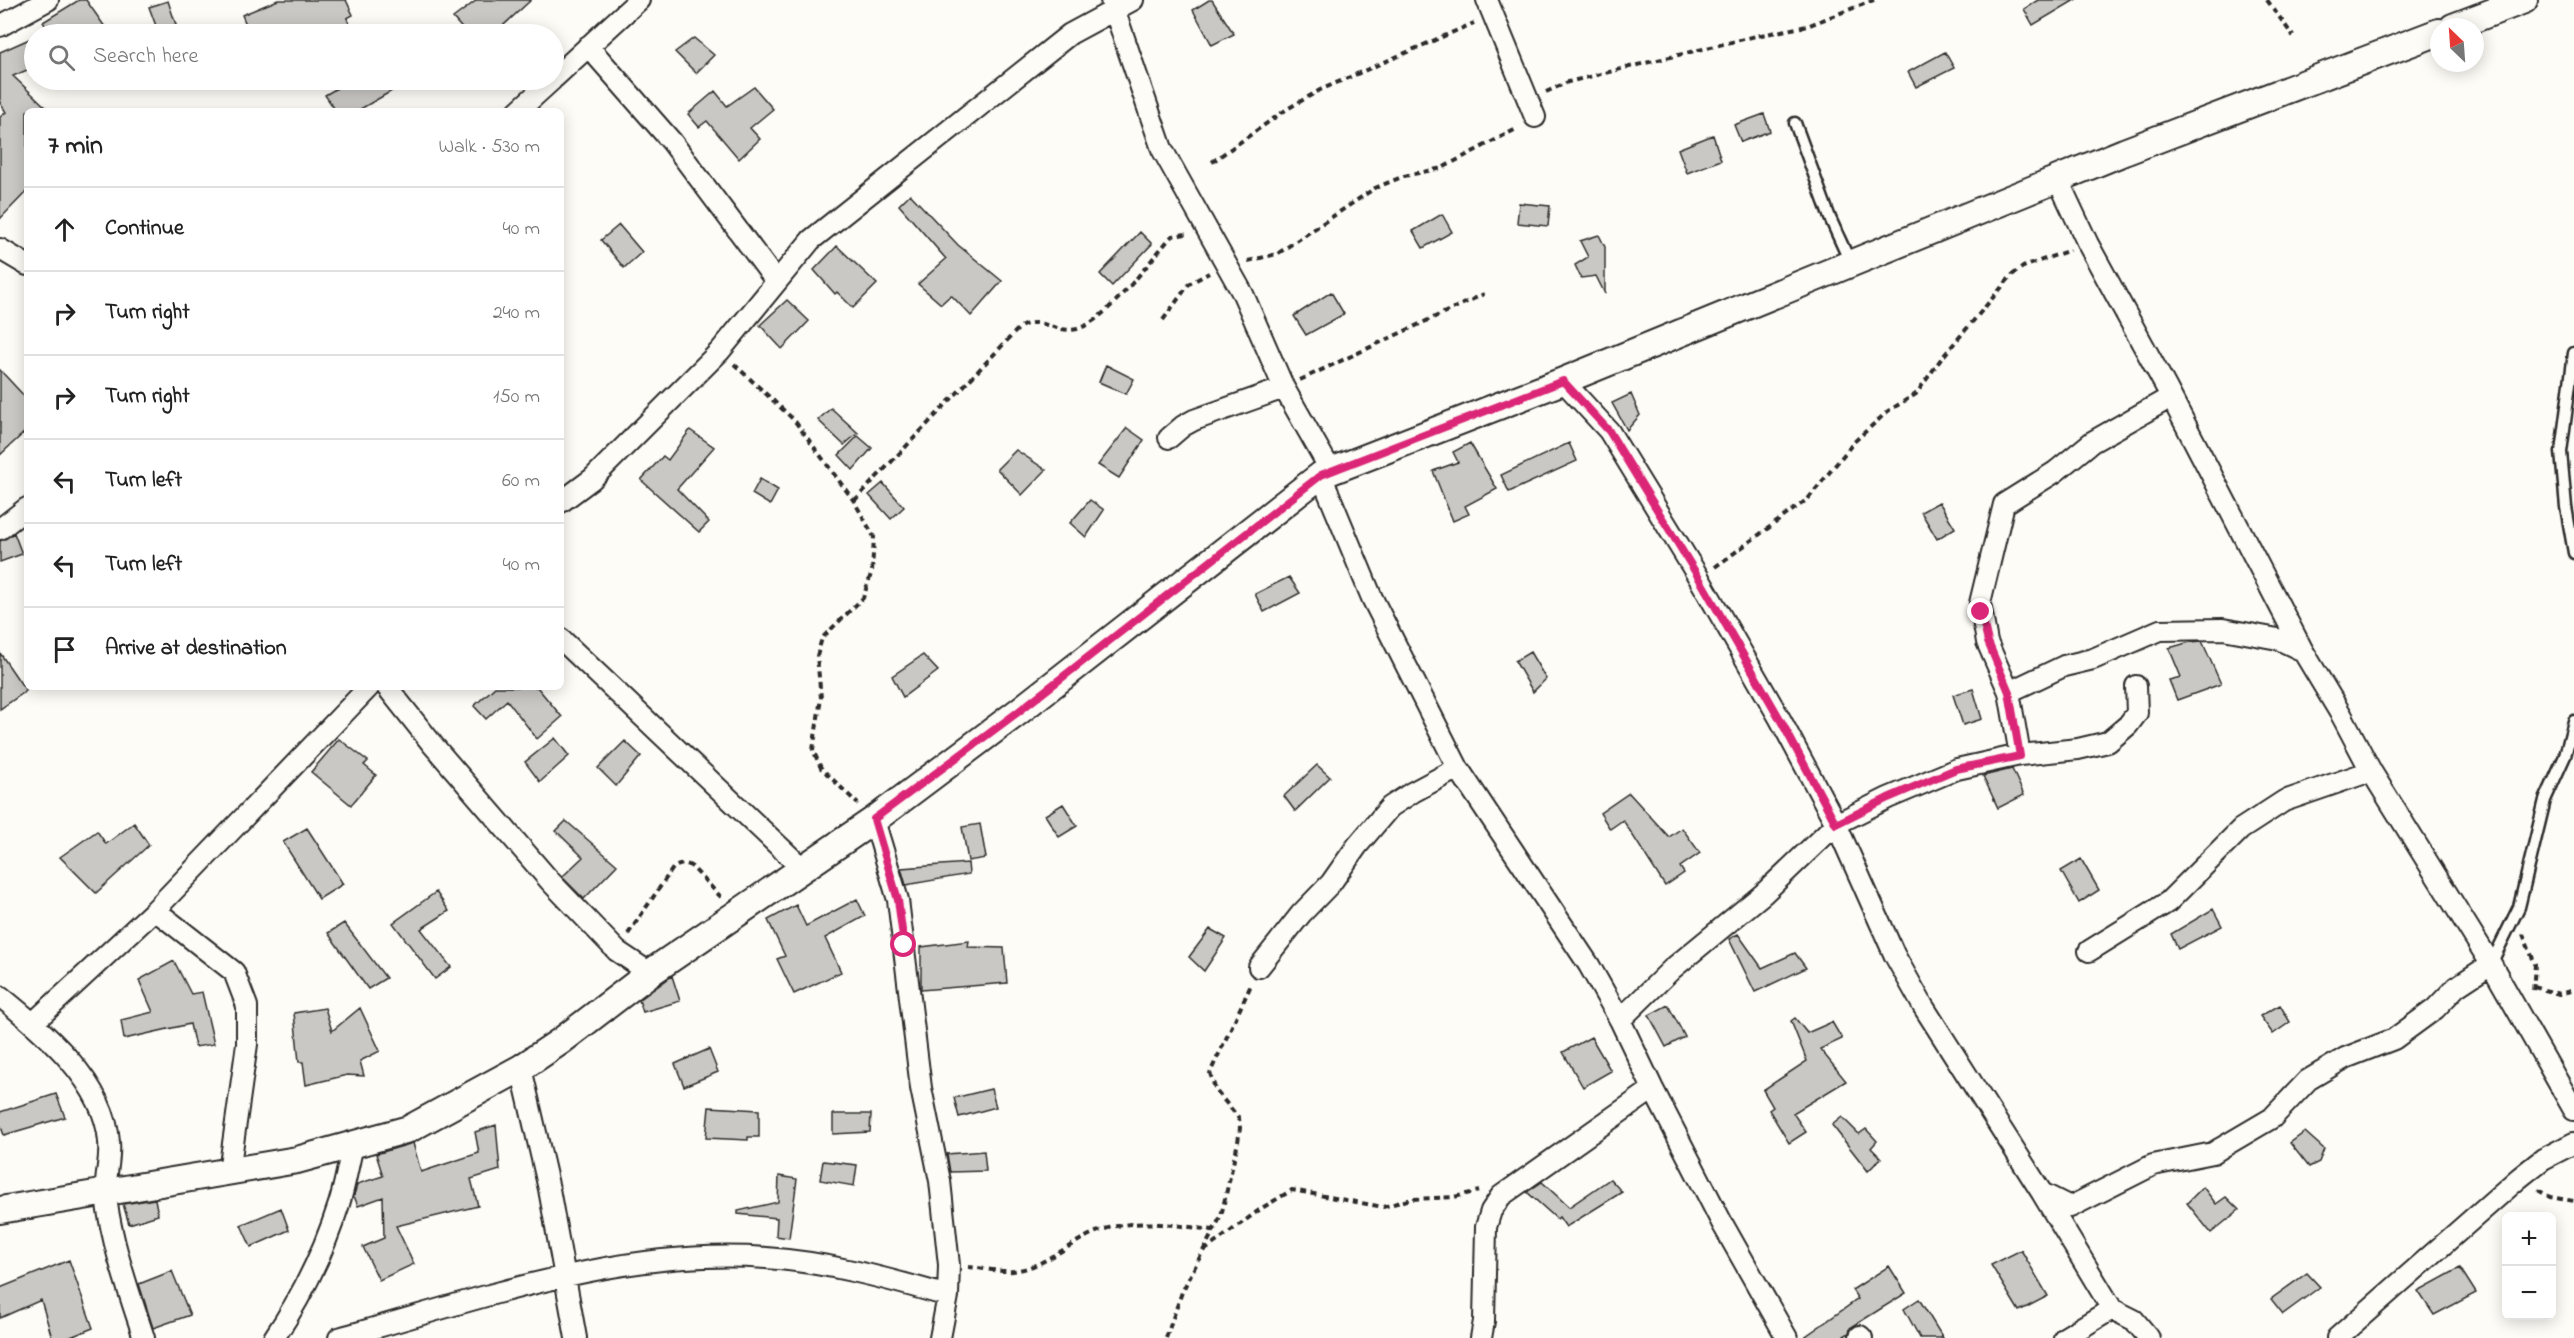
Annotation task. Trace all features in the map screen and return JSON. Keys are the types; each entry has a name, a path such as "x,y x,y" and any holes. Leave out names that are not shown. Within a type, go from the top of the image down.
{"street":[{"path":"0,26 48,0"},
{"path":"564,69 639,0"},
{"path":"564,500 592,478 720,351 811,240 1070,34 1113,4 1133,0"},
{"path":"2477,18 2524,0"},
{"path":"1113,4 1162,149 1210,238 1244,294 1284,388 1326,473 1372,598 1458,768 1589,965 1620,1020 1722,1223 1787,1338"},
{"path":"1491,7 1535,117"},
{"path":"0,1210 106,1194 297,1160 409,1129 521,1068 651,973 874,819 1018,712 1326,473 1563,381 2124,152 2430,35"},
{"path":"588,46 672,142 776,281"},
{"path":"521,108 541,90"},
{"path":"2058,180 2088,244 2171,397 2303,651 2342,716 2371,771 2490,964 2574,1110"},
{"path":"0,249 24,264"},
{"path":"1563,381 1609,431 1699,578 1780,719 1836,824 1895,956 1923,1006 2042,1193 2112,1309 2134,1320 2149,1338"},
{"path":"1169,438 1194,420 1284,388"},
{"path":"2020,756 2009,692 1988,642 1980,603 2004,504 2055,472 2092,442 2171,397"},
{"path":"0,529 24,510"},
{"path":"2009,692 2064,666 2093,659 2160,630 2223,628 2278,639 2303,651"},
{"path":"564,642 802,868"},
{"path":"1620,1020 1672,969 1763,894 1836,824 1888,798 1956,769 2108,742 2128,725 2137,713 2136,686"},
{"path":"33,1023 155,910 366,690"},
{"path":"389,690 433,745 550,881 617,951 651,973"},
{"path":"1259,967 1301,914 1331,883 1357,846 1390,807 1458,768"},
{"path":"2089,951 2168,902 2241,829 2284,801 2371,771"},
{"path":"874,819 898,900 921,1088 940,1181 949,1265 948,1296 940,1338"},
{"path":"155,910 234,972 247,1006 247,1044 229,1172"},
{"path":"2042,1193 2070,1207 2153,1165 2213,1153 2272,1118 2308,1080 2345,1058 2394,1039 2435,1009 2456,987 2490,964"},
{"path":"0,996 33,1023 87,1081 100,1110 109,1142 106,1194 113,1236 144,1338"},
{"path":"521,1068 566,1276 576,1338"},
{"path":"1481,1338 1484,1321 1486,1227 1491,1211 1501,1196 1653,1089"},
{"path":"2337,1338 2519,1178 2543,1159 2574,1143"},
{"path":"274,1338 291,1313 315,1263 339,1204 352,1145"},
{"path":"339,1338 566,1276 695,1257 766,1258 827,1267 902,1283 948,1296"},
{"path":"2064,1338 2112,1309"}],"lane":[{"path":"1795,123 1830,218 1850,262"},
{"path":"2574,353 2561,452 2566,507 2574,553"},
{"path":"2490,964 2519,907 2545,800 2565,756 2574,721"}],"path":[{"path":"2267,0 2293,36"},
{"path":"1212,162 1287,109 1320,90 1491,7"},
{"path":"854,501 1023,325 1038,323 1065,330 1084,325 1107,310 1172,236 1179,233 1210,238"},
{"path":"1699,578 1808,499 1854,442 1888,411 1916,394 1941,359 2012,275 2035,262 2088,244"},
{"path":"1163,320 1189,284 1227,265"},
{"path":"1284,388 1485,294"},
{"path":"720,351 794,420 854,501 874,537 872,571 863,598 822,638 818,648 821,698 813,750 821,768 874,819"},
{"path":"617,951 673,868 679,864 692,867 738,915"},
{"path":"2519,907 2526,944 2535,964 2530,1034"},
{"path":"1166,1338 1182,1292 1221,1216 1240,1128 1239,1118 1216,1091 1210,1074 1259,967"},
{"path":"2534,987 2559,994 2574,990"},
{"path":"1204,1252 1262,1208 1292,1190 1383,1207 1411,1199 1454,1197 1523,1179"},
{"path":"2534,1188 2550,1197 2574,1201"},
{"path":"949,1265 1013,1271 1043,1262 1102,1229 1130,1223 1156,1223 1214,1230"}],"building":[{"path":"79,0 86,0 103,24 44,24 43,22"},
{"path":"278,0 346,0 353,15 347,18 349,24 246,24 242,15"},
{"path":"477,0 531,0 505,24 458,24 453,18"},
{"path":"1212,0 1234,34 1212,45 1193,10"},
{"path":"2038,0 2075,0 2033,25 2024,9"},
{"path":"168,1 176,24 155,24 149,7"},
{"path":"694,38 714,55 696,73 675,52"},
{"path":"24,41 24,71 13,76 24,86 24,90 28,90 47,108 24,108 24,194 0,219 0,117 6,112 0,103 0,52"},
{"path":"1945,52 1954,68 1916,87 1908,72"},
{"path":"754,87 773,109 750,128 760,139 739,159 707,121 699,127 688,114 715,91 727,106"},
{"path":"334,90 394,90 362,108 334,108 325,95"},
{"path":"1764,114 1770,131 1741,142 1734,125"},
{"path":"1713,135 1721,160 1687,173 1678,149"},
{"path":"910,194 958,245 1002,281 971,316 951,295 941,304 918,284 946,259 899,205"},
{"path":"1519,203 1550,206 1548,226 1517,223"},
{"path":"1442,214 1452,232 1423,248 1413,231"},
{"path":"619,225 642,252 624,268 601,240"},
{"path":"1140,232 1152,244 1112,286 1100,274"},
{"path":"1599,235 1605,247 1605,294 1596,276 1581,278 1575,265 1588,257 1580,241"},
{"path":"837,246 877,284 853,308 837,292 835,294 814,270"},
{"path":"1331,292 1344,314 1306,335 1294,316"},
{"path":"787,300 809,321 782,349 760,325"},
{"path":"1106,365 1134,379 1126,394 1099,382"},
{"path":"0,370 24,396 24,433 0,455"},
{"path":"1631,394 1640,415 1627,430 1612,403"},
{"path":"831,408 858,433 844,445 818,420"},
{"path":"1127,428 1144,440 1119,478 1098,465"},
{"path":"690,430 714,447 677,489 709,522 699,532 641,480 663,456 668,460"},
{"path":"858,436 872,448 853,470 839,455"},
{"path":"1470,443 1497,489 1465,506 1469,514 1453,521 1433,471 1458,462 1453,452"},
{"path":"1569,443 1577,461 1509,492 1501,475"},
{"path":"1016,450 1046,470 1022,495 997,469"},
{"path":"760,479 778,490 770,505 752,494"},
{"path":"883,483 904,507 891,519 869,495"},
{"path":"1090,500 1104,510 1086,537 1070,523"},
{"path":"1939,502 1955,528 1937,539 1921,512"},
{"path":"14,533 22,554 0,562 0,541"},
{"path":"1289,577 1300,593 1264,612 1255,594"},
{"path":"2202,641 2221,684 2177,700 2169,680 2181,677 2169,648"},
{"path":"1530,652 1546,679 1533,692 1515,661"},
{"path":"0,653 26,691 0,709"},
{"path":"923,655 938,671 903,697 892,676"},
{"path":"1973,689 1982,719 1963,725 1953,695"},
{"path":"492,690 540,690 562,717 537,739 507,700 486,719 474,706"},
{"path":"555,738 569,756 540,782 525,762"},
{"path":"339,739 368,761 364,765 376,775 351,805 311,772"},
{"path":"625,741 641,756 616,786 598,768"},
{"path":"1317,765 1330,777 1295,811 1284,796"},
{"path":"2012,769 2024,795 1998,808 1983,776"},
{"path":"1629,793 1669,837 1682,828 1700,853 1680,867 1684,873 1665,886 1623,820 1610,829 1600,813"},
{"path":"1063,804 1077,826 1059,837 1045,815"},
{"path":"566,821 617,865 584,899 562,877 583,857 556,831"},
{"path":"134,823 149,845 96,893 60,857 97,831 106,844"},
{"path":"980,824 986,858 968,861 962,827"},
{"path":"307,828 343,884 319,899 283,842"},
{"path":"2081,859 2099,890 2079,903 2061,871"},
{"path":"968,863 969,874 906,885 901,868"},
{"path":"436,892 449,911 421,929 451,967 435,979 393,923"},
{"path":"857,899 865,916 825,938 841,972 794,994 777,959 785,956 768,920 796,905 806,926"},
{"path":"2213,909 2222,926 2178,949 2171,934"},
{"path":"344,923 386,978 368,989 328,933"},
{"path":"1210,929 1226,938 1204,971 1189,957"},
{"path":"1738,934 1762,968 1795,953 1806,968 1755,992 1729,939"},
{"path":"969,941 968,947 1004,948 1007,983 921,990 921,947"},
{"path":"174,961 191,994 202,992 214,1044 195,1047 190,1024 124,1039 121,1020 153,1012 139,980"},
{"path":"672,976 680,1001 643,1012 639,1000"},
{"path":"1668,1005 1685,1037 1666,1047 1649,1015"},
{"path":"2280,1005 2290,1022 2273,1034 2260,1016"},
{"path":"325,1008 332,1031 360,1008 380,1051 360,1061 364,1076 347,1075 306,1085 303,1062 299,1062 294,1013"},
{"path":"1795,1018 1807,1033 1832,1022 1842,1039 1820,1049 1846,1081 1793,1113 1806,1132 1789,1143 1769,1110 1773,1107 1763,1090 1807,1061 1791,1021"},
{"path":"1591,1037 1611,1071 1583,1087 1563,1052"},
{"path":"709,1049 718,1072 684,1086 675,1064"},
{"path":"991,1089 996,1107 959,1117 954,1098"},
{"path":"56,1094 65,1117 4,1135 0,1124 0,1112"},
{"path":"709,1107 759,1110 759,1137 748,1137 748,1140 706,1138"},
{"path":"833,1114 871,1114 870,1132 833,1134"},
{"path":"1842,1117 1859,1134 1866,1129 1877,1141 1871,1148 1881,1158 1868,1171 1832,1125"},
{"path":"496,1125 500,1170 471,1179 478,1206 396,1226 414,1264 379,1280 363,1247 384,1238 383,1197 358,1206 354,1196 357,1184 383,1176 376,1154 413,1143 421,1172 479,1153 475,1132"},
{"path":"2305,1132 2324,1149 2319,1162 2309,1167 2290,1143"},
{"path":"984,1151 986,1171 950,1172 947,1154"},
{"path":"823,1161 857,1165 854,1186 820,1180"},
{"path":"779,1176 797,1179 789,1238 776,1236 777,1218 738,1214 738,1211 778,1202"},
{"path":"1610,1179 1622,1192 1566,1227 1559,1217 1557,1219 1527,1192 1542,1182 1569,1207"},
{"path":"2203,1187 2216,1204 2226,1197 2239,1210 2211,1233 2187,1203"},
{"path":"155,1199 158,1215 129,1224 123,1204"},
{"path":"281,1208 289,1230 251,1247 241,1225"},
{"path":"2021,1250 2048,1296 2019,1311 1991,1265"},
{"path":"69,1260 93,1328 68,1338 52,1338 41,1300 0,1318 0,1288"},
{"path":"1889,1266 1906,1293 1850,1328 1849,1333 1841,1338 1803,1338 1858,1299 1852,1290"},
{"path":"2460,1268 2476,1293 2434,1315 2418,1291"},
{"path":"172,1271 190,1315 153,1328 139,1284"},
{"path":"2307,1273 2320,1287 2283,1314 2271,1299"},
{"path":"1919,1299 1943,1338 1920,1338 1904,1309"}],"route":[{"path":"904,945 898,900 874,819 1018,712 1321,475 1563,381 1609,431 1699,578 1780,719 1836,824 1888,798 1956,769 2020,756 2009,692 1988,642 1981,612"}]}
